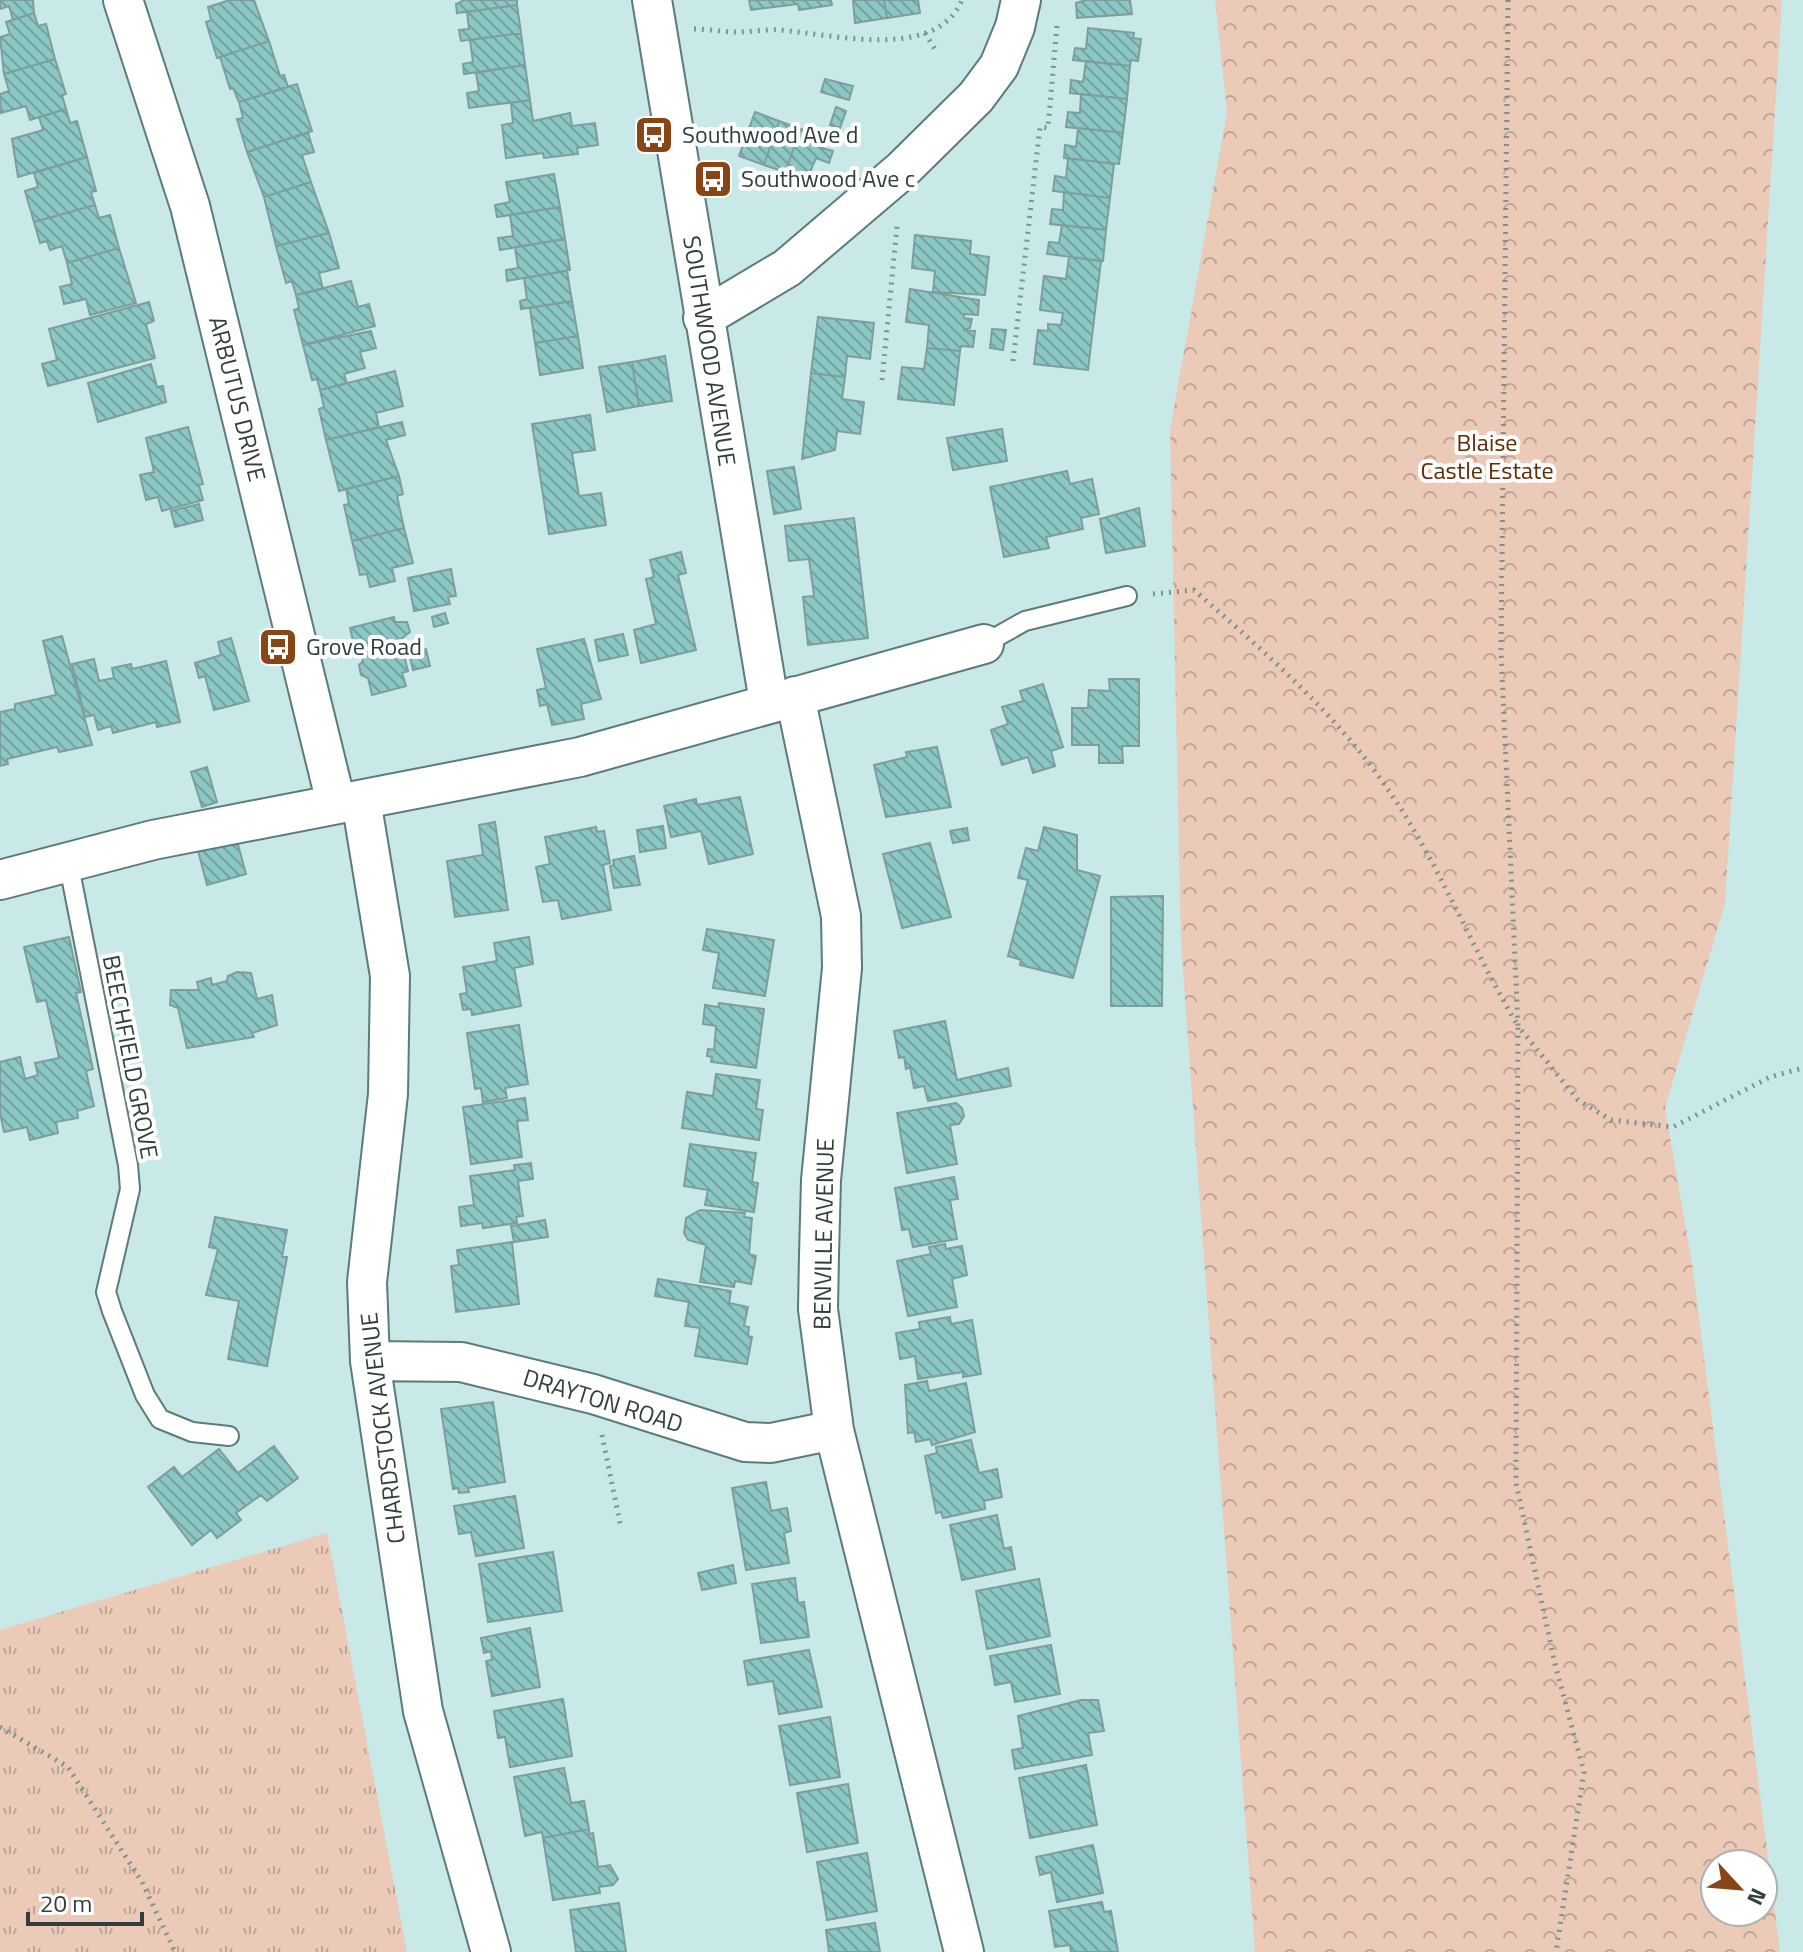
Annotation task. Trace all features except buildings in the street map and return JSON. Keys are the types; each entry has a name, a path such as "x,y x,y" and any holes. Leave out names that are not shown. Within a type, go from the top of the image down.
{"street":[{"name":"ARBUTUS DRIVE","path":"123,0 190,206 349,802"},
{"path":"703,318 787,268 902,170 976,97 999,66 1015,27 1021,0"},
{"name":"SOUTHWOOD AVENUE","path":"655,17 703,318 782,699"},
{"path":"0,880 68,861 580,757 655,739 782,699 984,644"},
{"name":"BENVILLE AVENUE","path":"782,699 841,916 842,968 821,1180 818,1309 834,1430 964,1952"},
{"name":"CHARDSTOCK AVENUE","path":"349,802 390,976 388,1094 367,1282 370,1361 423,1711 491,1952"},
{"name":"DRAYTON ROAD","path":"370,1361 461,1362 593,1394 745,1442 771,1443 834,1430"}],"lane":[{"path":"984,644 1025,621 1127,596"},
{"name":"BEECHFIELD GROVE","path":"68,861 128,1165 130,1189 106,1292 145,1395 160,1419 192,1432 229,1436"}],"path":[{"path":"655,17 697,29 778,30 857,40 902,39 925,33 956,14 962,0"},
{"path":"1508,0 1501,650 1518,1026 1516,1483 1555,1664 1584,1772 1556,1952"},
{"path":"1013,361 1040,127 1048,128 1057,27 1055,13"},
{"path":"925,33 936,51"},
{"path":"882,380 902,170"},
{"path":"1127,596 1194,590 1294,678 1383,781 1462,916 1483,968 1518,1026 1578,1100 1611,1120 1673,1127 1770,1077 1803,1068"},
{"path":"593,1394 621,1528"},
{"path":"0,1727 68,1767 142,1882 175,1952"}],"green space":[{"name":"Blaise Castle Estate","path":"1215,0 1782,0 1725,903 1665,1108 1692,1263 1767,1848 1699,1848 1699,1928 1777,1928 1780,1952 1255,1952 1181,944 1170,430 1227,112"},
{"path":"327,1533 407,1952 0,1952 0,1630"}],"place":[{"name":"Southwood Ave d","path":"654,135"},
{"name":"Southwood Ave c","path":"713,179"},
{"name":"Grove Road","path":"278,647"}]}
